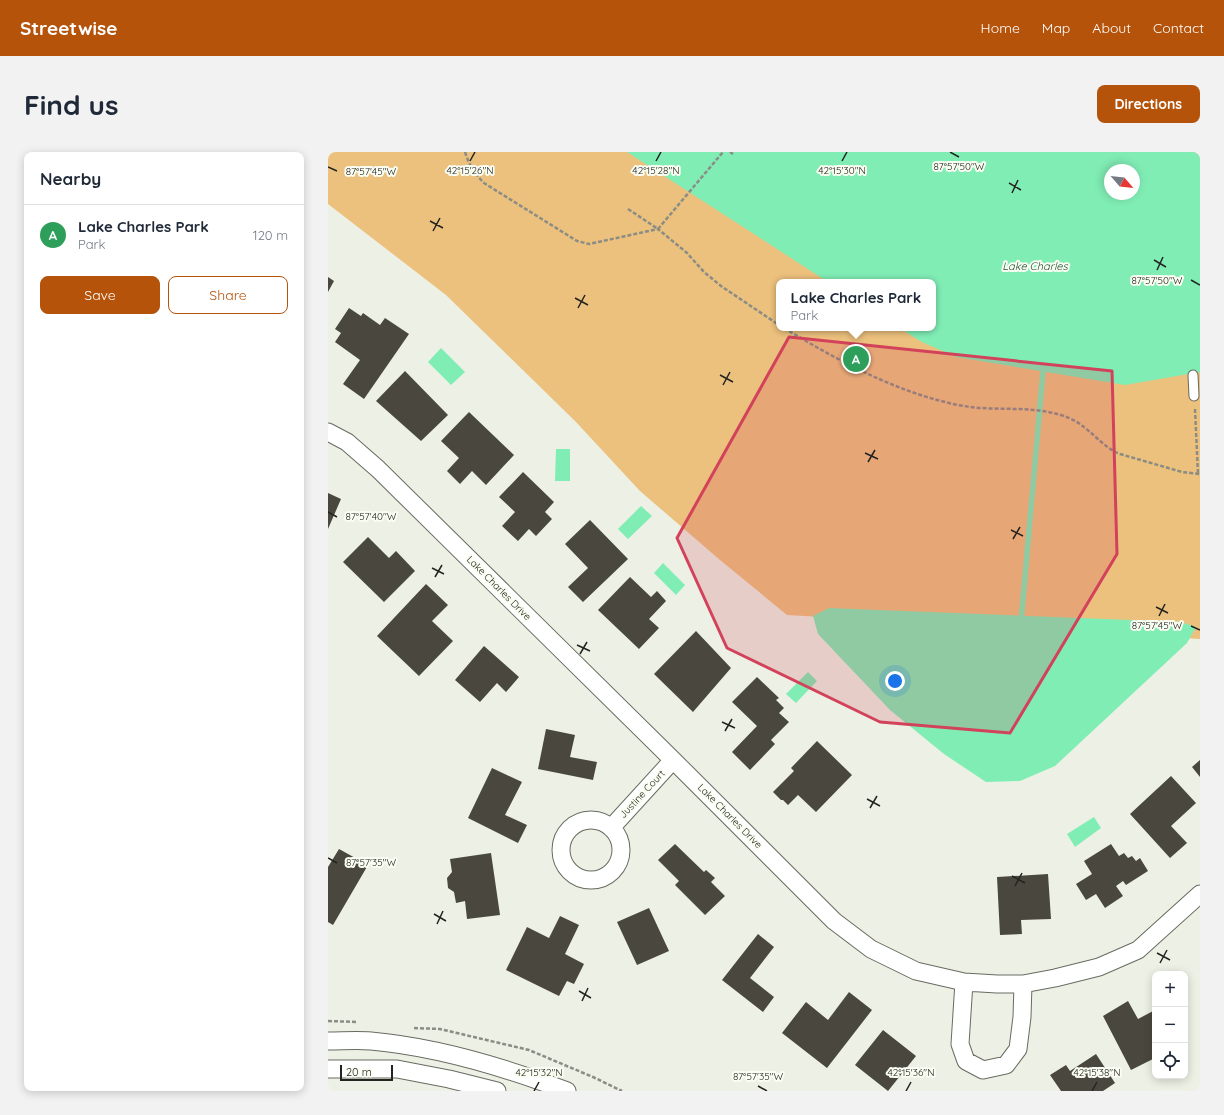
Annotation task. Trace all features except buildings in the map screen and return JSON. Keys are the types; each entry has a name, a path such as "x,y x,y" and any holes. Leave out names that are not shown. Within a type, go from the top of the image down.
{"street":[{"name":"Lake Charles Drive","path":"328,432 347,442 378,468 674,760 834,921 871,949 916,971 964,982 1023,984 1099,967 1138,950 1200,894"},
{"name":"Justine Court","path":"611,828 674,760"},
{"path":"964,982 960,1044 966,1061 983,1070 1006,1065 1018,1050 1022,1017 1023,984"},
{"path":"328,1041 370,1041 434,1050 487,1063 567,1091"},
{"path":"328,1069 397,1069 449,1079 497,1091"}],"lane":[{"path":"1193,375 1194,396"}],"path":[{"path":"465,152 469,164 484,184 577,241 589,244 658,229 723,152"},
{"path":"628,209 658,229 687,253 704,272 721,286 776,323"},
{"path":"789,331 821,350 862,371 927,397 963,406 1026,409 1058,414 1076,421 1111,450 1120,454 1182,472 1199,474 1194,396"}],"highlighted area":[{"path":"789,337 1112,371 1117,554 1010,733 880,722 727,648 677,538"}],"shaded area":[{"path":"328,152 1200,152 1200,639 787,615 640,491 576,422 446,295 328,204"}],"water":[{"name":"Lake Charles","path":"627,152 1200,152 1200,372 1125,385 956,357 922,342 904,331 936,331 936,279 823,279"},
{"path":"441,348 465,372 451,385 428,362"},
{"path":"556,449 570,449 570,481 555,481"},
{"path":"641,506 652,516 628,539 618,529"},
{"path":"663,563 685,585 676,595 654,573"},
{"path":"829,608 1181,622 1196,627 1187,643 1055,766 1020,781 986,782 944,754 890,710 818,634 813,616"},
{"path":"808,672 817,681 796,703 786,694"},
{"path":"1094,817 1101,828 1075,847 1067,834"}],"waterway":[{"path":"1021,622 1043,371"}],"place":[{"name":"Lake Charles Park","path":"856,359"}]}
